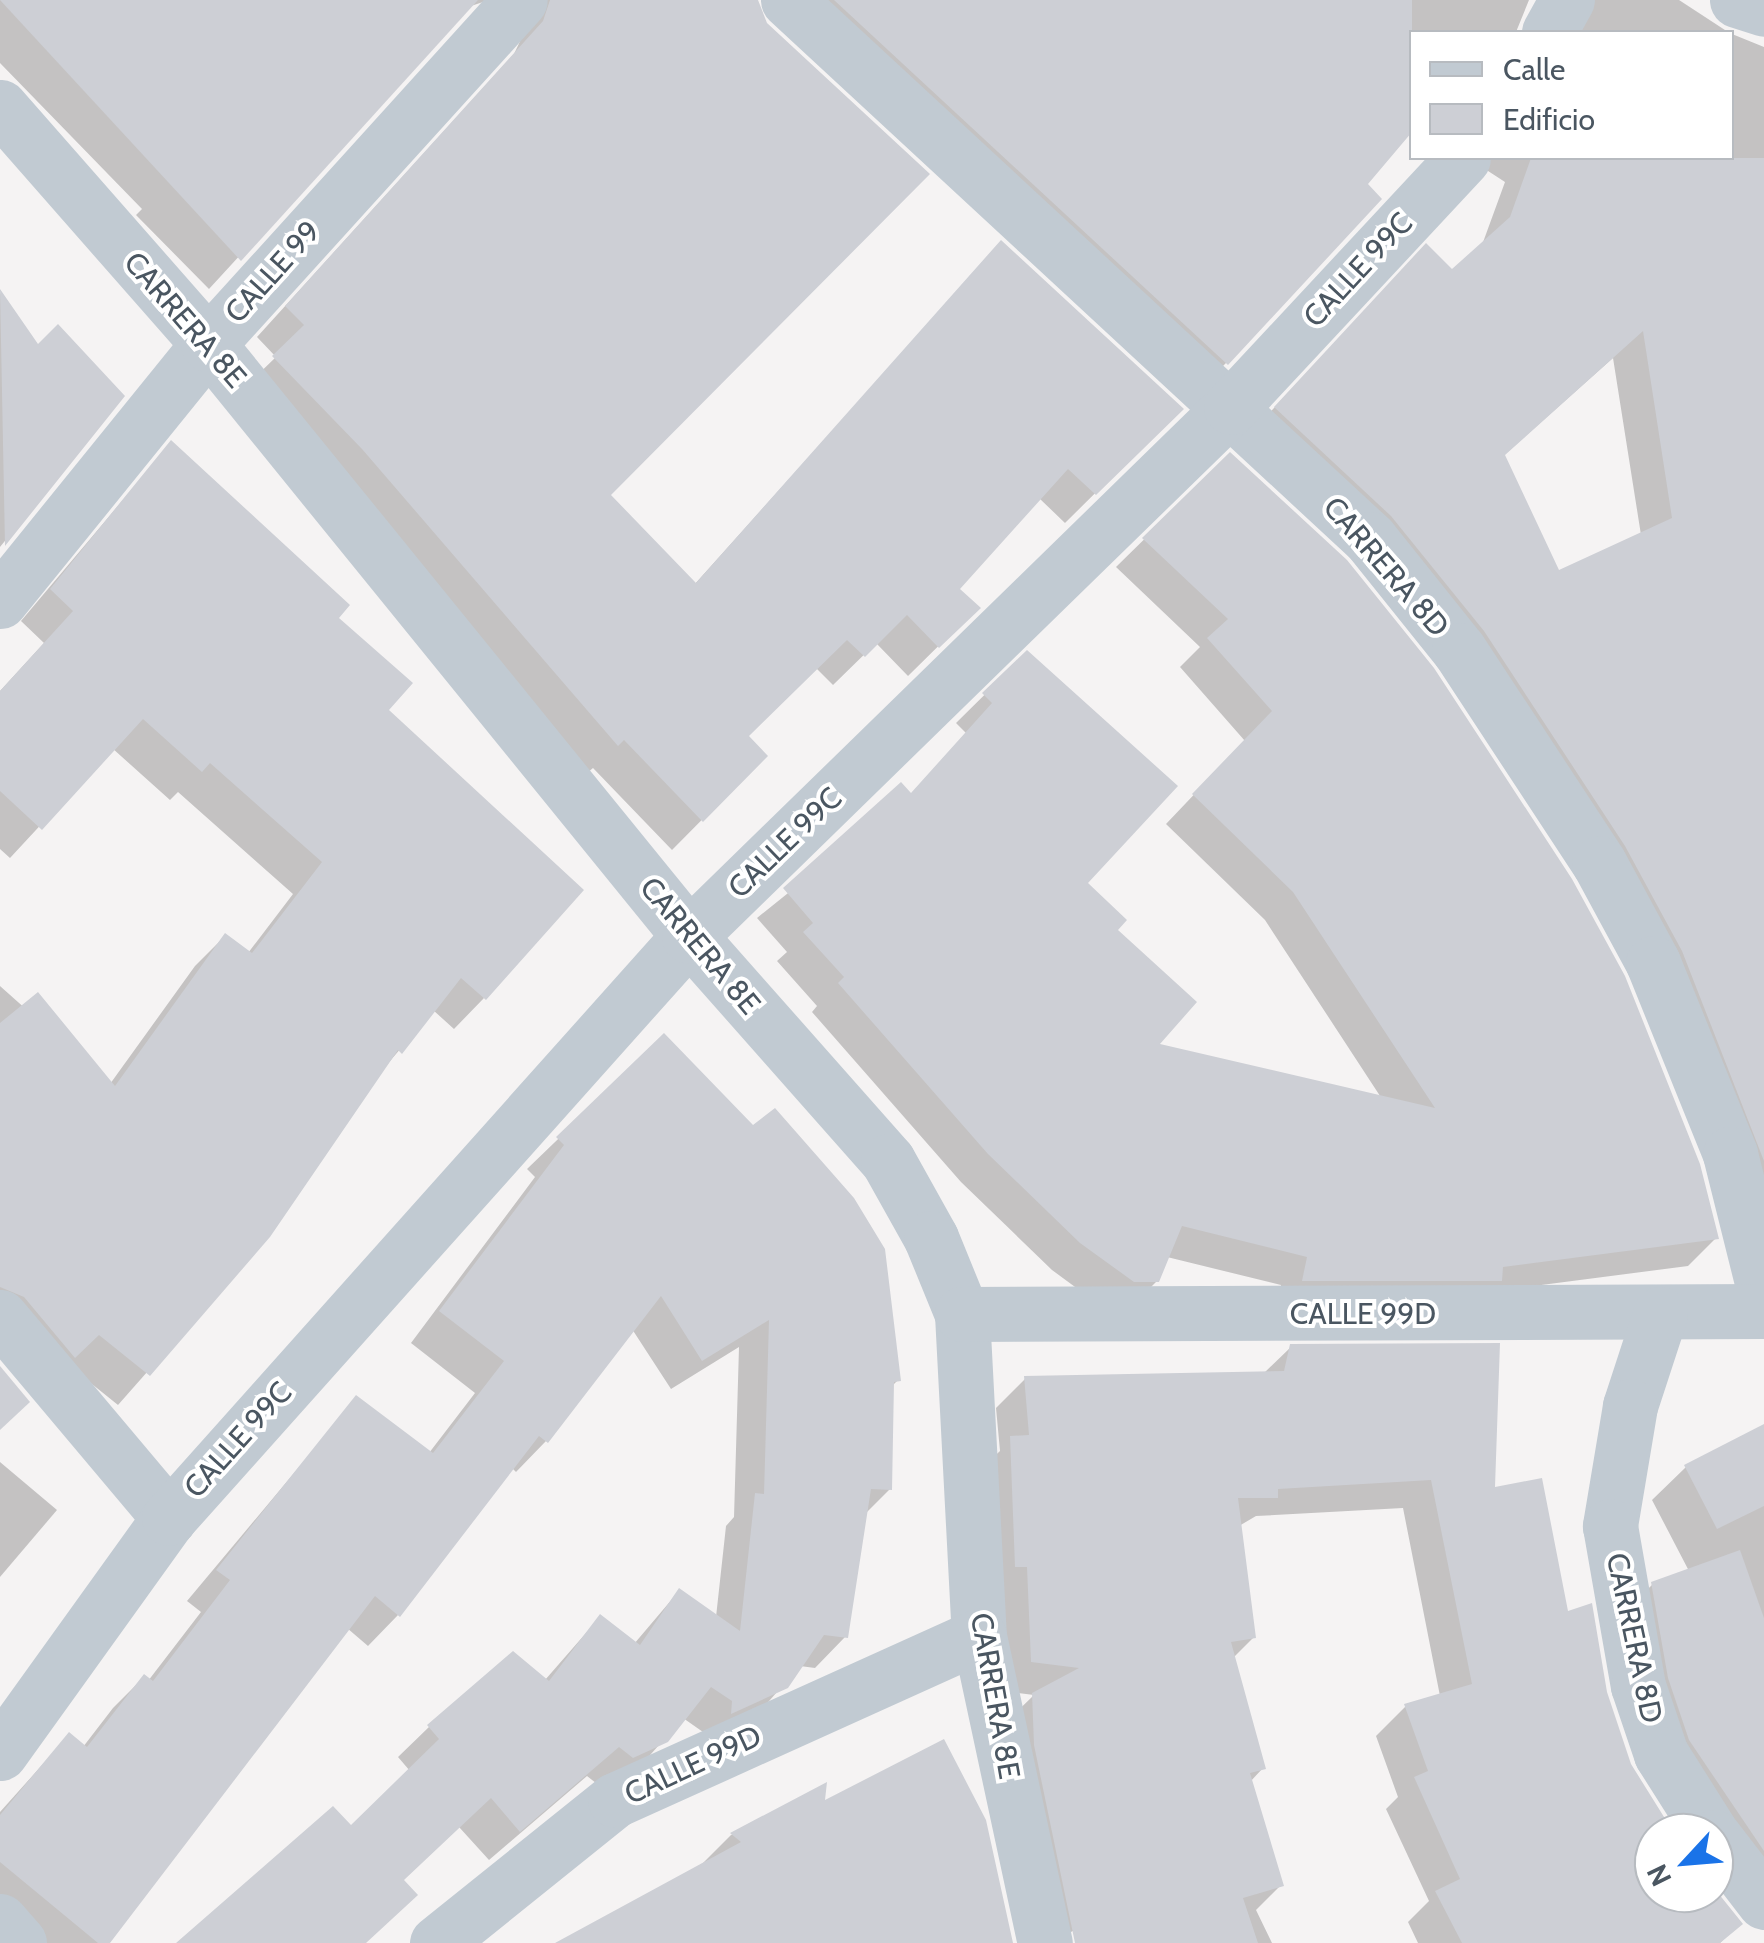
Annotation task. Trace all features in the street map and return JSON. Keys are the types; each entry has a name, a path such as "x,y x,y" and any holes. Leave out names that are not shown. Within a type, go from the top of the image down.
{"street":[{"name":"CALLE 99","path":"0,601 208,344 520,0"},
{"name":"CARRERA 8D","path":"788,0 1370,540 1458,650 1599,862 1653,964 1730,1154 1764,1290"},
{"path":"1551,30 1567,0"},
{"name":"CARRERA 8E","path":"0,107 208,344 690,936 888,1162 931,1238 962,1314 980,1636 1045,1943"},
{"name":"CALLE 99C","path":"0,1754 169,1518 690,936 1231,407 1460,160"},
{"name":"CALLE 99D","path":"962,1314 1764,1311"},
{"name":"CARRERA 8D","path":"1660,1314 1630,1406 1610,1526 1638,1686 1661,1754 1699,1813"},
{"path":"0,1317 169,1518"},
{"name":"CALLE 99D","path":"437,1943 615,1800 980,1636"},
{"name":"CARRERA 8D","path":"1734,1863 1764,1902"},
{"path":"0,1921 19,1943"}],"building":[{"path":"0,0 478,0 241,261"},
{"path":"550,0 758,0 767,23 930,174 611,495 696,583 1001,240 1184,409 1096,495 1068,469 960,589 981,608 939,648 907,615 865,657 847,640 749,736 768,756 703,822 624,740 618,746 362,449 272,356 304,325 285,306 543,21"},
{"path":"834,0 1412,0 1409,136 1368,184 1382,199 1228,365"},
{"path":"1764,158 1764,1161 1682,951 1625,846 1484,631 1391,516 1274,407 1426,243 1452,269 1510,217 1530,160","holes":["1643,331 1672,518 1559,570 1505,455"]},
{"path":"0,289 38,344 58,324 125,396 5,546"},
{"path":"171,440 350,605 339,618 413,683 389,710 584,890 486,1000 461,978 402,1054 398,1050 270,1237 150,1376 99,1335 75,1358 24,1297 0,1287 0,1023 38,992 115,1086 225,933 252,953 322,862 210,763 202,772 143,719 42,830 0,791 0,691 73,611 50,589"},
{"path":"1230,452 1347,560 1434,668 1572,879 1625,976 1700,1164 1719,1239 1503,1267 1502,1281 1302,1281 1307,1257 1182,1226 1159,1282 1134,1282 1080,1243 988,1154 838,983 844,977 803,932 813,923 783,888 901,782 911,793 992,703 982,693 1027,650 1178,786 1088,883 1127,920 1118,930 1197,1002 1160,1044 1435,1108 1293,892 1192,794 1272,711 1207,638 1228,619 1142,538"},
{"path":"664,1033 753,1125 775,1108 854,1198 885,1249 901,1381 894,1382 892,1490 871,1489 848,1638 824,1635 788,1688 731,1714 732,1701 711,1687 668,1742 633,1758 619,1747 520,1832 491,1798 404,1880 418,1895 366,1943 176,1943 333,1806 351,1825 439,1739 427,1725 513,1651 549,1681 600,1614 640,1645 679,1588 740,1631 755,1493 764,1494 769,1320 702,1361 661,1296 548,1443 539,1436 400,1617 375,1596 110,1943 98,1943 0,1862 0,1815 69,1732 87,1747 144,1674 153,1681 230,1580 216,1570 356,1395 433,1453 504,1361 439,1311 564,1145 556,1137"},
{"path":"1500,1343 1495,1487 1542,1478 1568,1611 1592,1603 1607,1692 1631,1764 1662,1813 1634,1813 1634,1913 1734,1913 1743,1924 1720,1943 1462,1943 1435,1891 1460,1879 1414,1777 1428,1771 1404,1704 1472,1684 1431,1480 1278,1489 1278,1498 1238,1498 1256,1638 1231,1642 1266,1769 1250,1773 1284,1886 1243,1898 1258,1943 1075,1943 1034,1745 1032,1693 1079,1668 1031,1662 1027,1567 1015,1567 1010,1436 1029,1435 1024,1376 1284,1371 1290,1344"},
{"path":"0,1366 30,1402 0,1430"},
{"path":"1764,1424 1764,1506 1717,1529 1684,1465"},
{"path":"1740,1550 1764,1618 1764,1851 1689,1740 1668,1678 1651,1582"},
{"path":"944,1739 986,1820 1013,1943 555,1943 741,1842 730,1833 827,1782 825,1800"}]}
